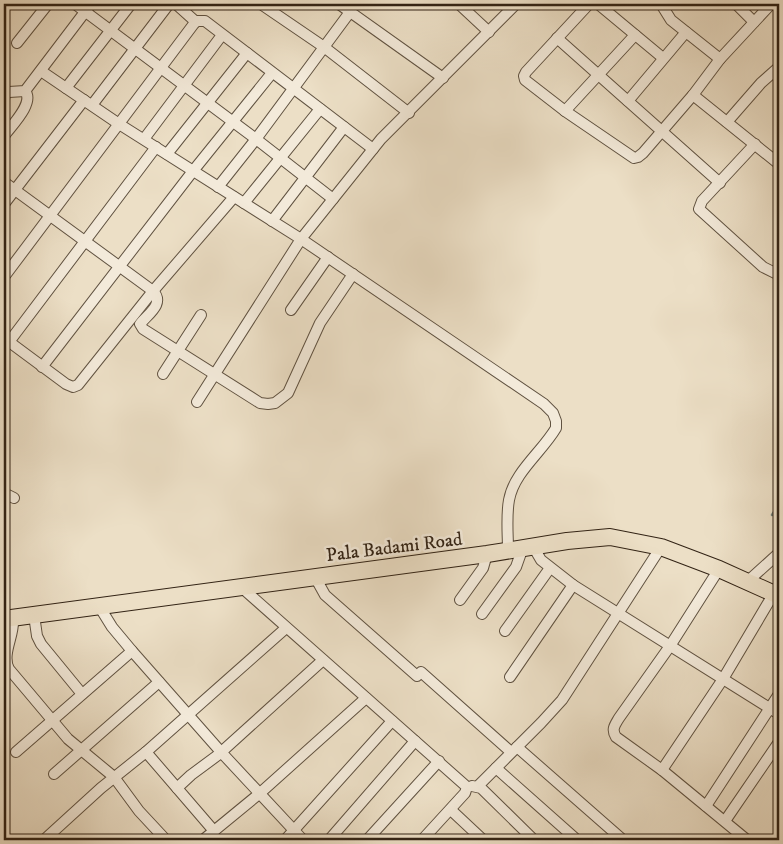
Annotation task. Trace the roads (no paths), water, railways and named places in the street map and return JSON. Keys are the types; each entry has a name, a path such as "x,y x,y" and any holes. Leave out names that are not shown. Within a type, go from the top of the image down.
{"main road":[{"name":"Pala Badami Road","path":"6,620 240,586 610,537 661,547 777,594"}],"street":[{"path":"17,43 48,4"},
{"path":"76,4 88,7 110,30 281,157 333,199"},
{"path":"66,88 131,4"},
{"path":"4,204 135,48 169,4"},
{"path":"176,4 196,22"},
{"path":"261,4 324,47 409,112"},
{"path":"339,4 444,78"},
{"path":"459,4 489,32"},
{"path":"197,402 301,239 373,149 516,4"},
{"path":"589,4 526,72 525,80 565,111 634,158 643,153 693,95 720,59 772,4"},
{"path":"598,4 663,58"},
{"path":"661,4 671,20 720,59"},
{"path":"736,4 754,22"},
{"path":"4,95 9,92 25,91 88,7"},
{"path":"218,187 350,12"},
{"path":"4,277 196,22 205,21 373,149"},
{"path":"628,101 686,32"},
{"path":"144,139 222,35"},
{"path":"565,111 635,35"},
{"path":"557,38 720,182"},
{"path":"167,154 247,53"},
{"path":"727,122 761,83 779,67"},
{"path":"40,71 156,148 328,257 509,379 544,404 552,413 556,421 556,428 522,472 509,498 508,512 521,549 516,567 482,614"},
{"path":"42,367 272,72"},
{"path":"4,136 26,105 28,99 25,91"},
{"path":"693,95 779,164"},
{"path":"244,203 320,109"},
{"path":"272,220 344,127"},
{"path":"755,144 700,205 701,212 764,267 779,275"},
{"path":"156,148 7,340 70,386 78,385 154,291 234,197"},
{"path":"4,182 154,291 158,297 156,305 142,322 141,327 260,403 268,404 283,398 292,388 320,323 353,274"},
{"path":"291,310 328,257"},
{"path":"163,374 201,315"},
{"path":"4,493 14,498"},
{"path":"422,840 472,786 496,768 542,723 562,700 661,547"},
{"path":"521,549 618,614 775,711"},
{"path":"747,582 779,553"},
{"path":"460,600 483,568 487,554"},
{"path":"505,631 550,568"},
{"path":"719,569 670,646 618,718 613,727 613,732 620,740 662,770 747,840"},
{"path":"315,576 325,595 623,840"},
{"path":"510,677 574,585"},
{"path":"240,586 415,741 472,786 534,840"},
{"path":"662,770 777,594"},
{"path":"99,606 112,627 159,682 293,832 303,840"},
{"path":"34,615 41,644 82,694"},
{"path":"6,620 13,631 6,656 6,664 52,720 81,750 114,777 139,811 166,840"},
{"path":"45,840 114,777 146,752 286,628"},
{"path":"16,752 132,651"},
{"path":"177,788 221,752 323,660"},
{"path":"54,774 159,682"},
{"path":"706,806 775,711 779,694"},
{"path":"203,840 259,794 366,698"},
{"path":"285,840 392,721"},
{"path":"329,840 415,741"},
{"path":"725,821 779,742"},
{"path":"146,752 214,832"},
{"path":"366,840 439,761"},
{"path":"496,768 575,840"},
{"path":"451,810 483,840"}],"waterway":[{"path":"772,515 779,504"}]}
